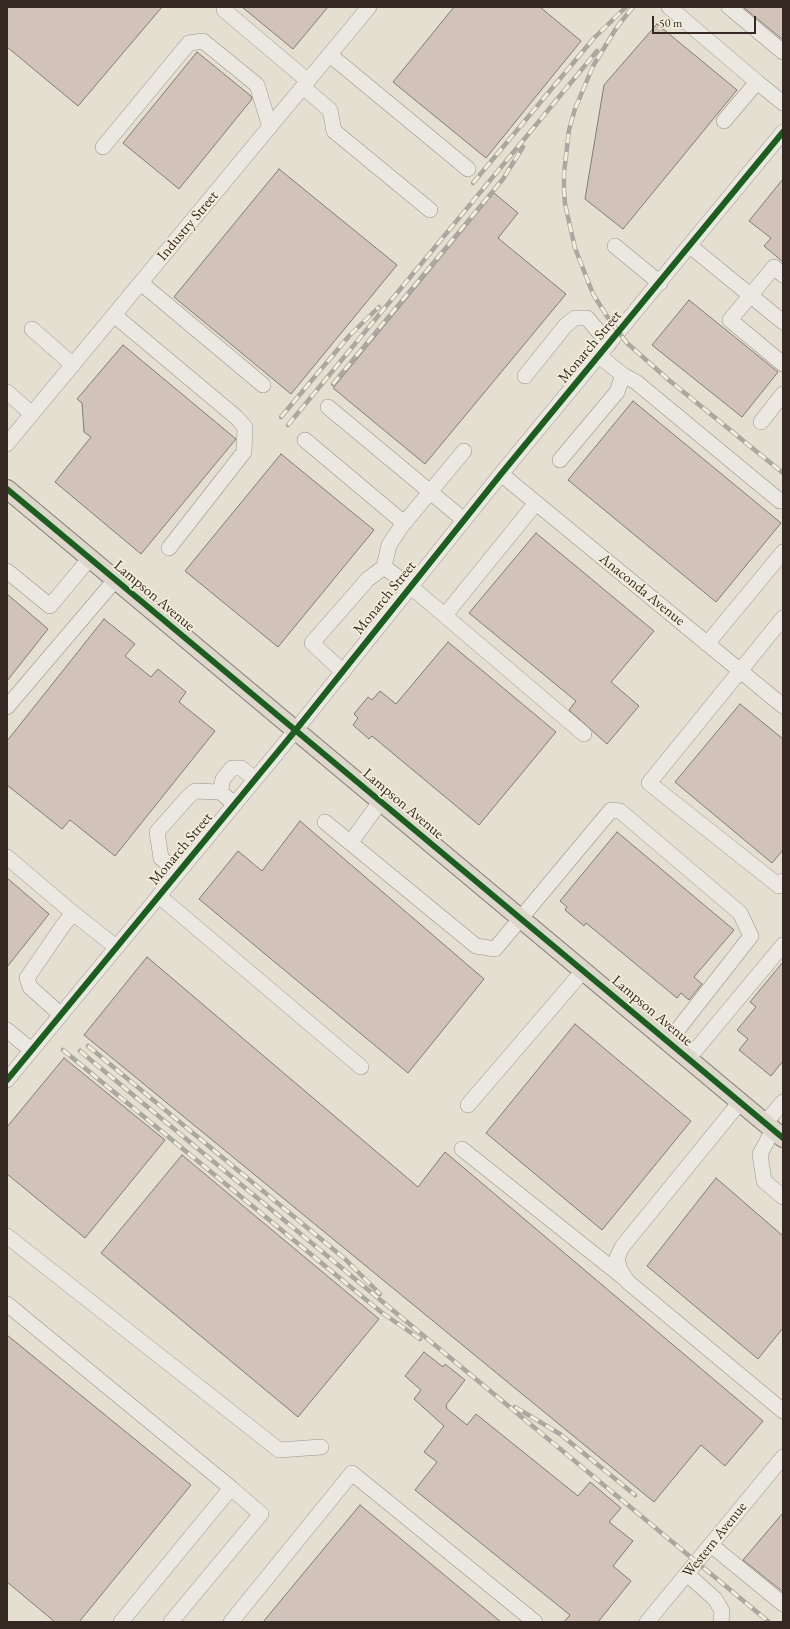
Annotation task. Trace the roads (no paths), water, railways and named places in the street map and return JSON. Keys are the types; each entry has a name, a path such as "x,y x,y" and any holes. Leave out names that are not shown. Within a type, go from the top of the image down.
{"main road":[{"name":"Lampson Avenue","path":"7,489 774,1130"}],"street":[{"path":"225,7 224,10 305,84 330,110 334,131 430,210"},
{"name":"Industry Street","path":"7,444 369,7"},
{"path":"669,7 783,103"},
{"path":"729,7 783,52"},
{"path":"103,147 189,43 203,41 257,85 270,127"},
{"path":"330,55 468,169"},
{"path":"724,121 757,82"},
{"name":"Monarch Street","path":"7,1080 295,731 501,474 783,132"},
{"path":"615,246 660,282"},
{"path":"690,246 783,322"},
{"path":"781,360 730,320 774,267 783,275"},
{"path":"141,283 263,384"},
{"path":"114,315 236,417 245,427 244,452 169,548"},
{"path":"525,376 566,325 575,318 587,318 604,350 623,375 642,386 780,501"},
{"path":"32,329 73,365"},
{"path":"560,460 616,392 623,375"},
{"path":"7,392 32,414"},
{"path":"761,422 783,394"},
{"path":"328,407 464,520"},
{"path":"305,440 404,523"},
{"path":"343,672 312,643 368,579 384,566 390,545 404,523 464,451"},
{"name":"Anaconda Avenue","path":"501,474 783,706"},
{"path":"445,615 536,503"},
{"path":"707,644 783,552"},
{"path":"7,572 50,606 90,558"},
{"path":"384,566 445,615 584,734"},
{"path":"7,707 115,580"},
{"path":"780,628 739,670 649,783 779,886 783,881"},
{"path":"220,792 223,779 232,768 241,768 255,779"},
{"path":"178,873 162,858 157,832 195,791 220,792 235,804"},
{"path":"350,842 380,802"},
{"path":"325,822 476,946 495,949 611,810 620,811 740,913 750,936 668,1042"},
{"path":"7,857 116,947"},
{"path":"159,896 361,1067"},
{"path":"61,1015 30,987 27,978 73,913"},
{"path":"688,1059 783,945"},
{"path":"468,1105 583,971"},
{"path":"7,1030 31,1050"},
{"path":"628,1282 620,1270 617,1258 622,1246 740,1102"},
{"path":"783,1102 774,1130 760,1154 764,1181 783,1197"},
{"path":"462,1149 628,1282 783,1410"},
{"path":"7,1236 279,1450 322,1447"},
{"path":"7,1304 261,1514 171,1622"},
{"name":"Western Avenue","path":"647,1622 686,1574 781,1464"},
{"path":"231,1622 352,1473 534,1622"},
{"path":"121,1622 231,1488"},
{"path":"711,1545 783,1604"},
{"path":"686,1574 715,1599 722,1611 721,1622"}],"railway":[{"path":"473,183 594,38 626,7"},
{"path":"633,7 617,27 593,66 575,109 569,130 564,173 564,189 565,204 575,248 593,294 610,321 627,343 670,381 783,473"},
{"path":"288,425 597,51"},
{"path":"333,384 503,179 523,147"},
{"path":"281,417 349,336 379,307"},
{"path":"88,1046 345,1259 380,1294"},
{"path":"63,1050 381,1312 420,1339"},
{"path":"80,1051 769,1622"},
{"path":"515,1407 560,1434 635,1495"}]}
